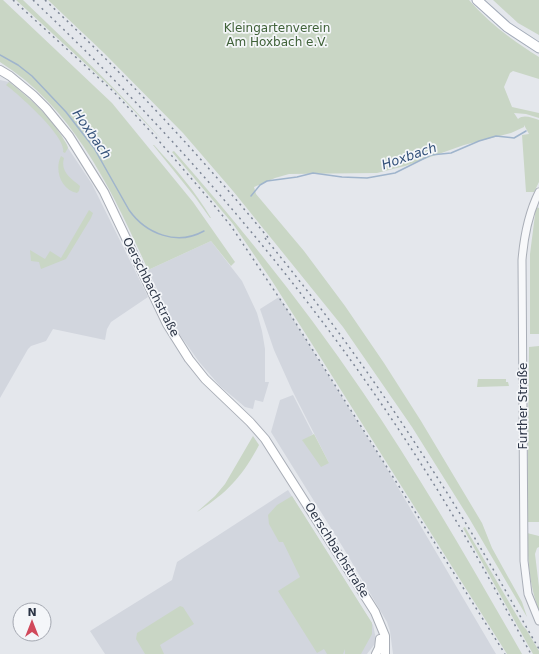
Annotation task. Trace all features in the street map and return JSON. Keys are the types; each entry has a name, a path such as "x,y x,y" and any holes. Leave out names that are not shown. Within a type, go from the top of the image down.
{"main road":[{"path":"477,0 506,28 539,48"},
{"path":"484,0 514,27 539,42"},
{"name":"Oerschbachstraße","path":"0,70 10,76 33,95 69,136 104,192 167,324 189,359 205,379 250,422 265,439 376,612 385,636 385,654"},
{"name":"Oerschbachstraße","path":"376,654 379,648 381,627"}],"street":[{"name":"Further Straße","path":"539,192 531,210 526,229 522,260 524,561 528,594 539,621"}],"shaded area":[{"path":"0,80 9,82 29,99 52,124 66,143 92,184 148,297 111,322 107,329 105,340 53,329 46,341 31,346 28,349 0,398"},
{"path":"211,241 242,281 257,313 262,331 265,349 265,382 269,382 263,402 255,400 253,409 245,407 220,386 200,363 177,331 148,270"},
{"path":"279,297 386,467 496,654 393,654 390,631 387,622 344,549 271,432 280,400 293,395 313,434 303,441 329,463 292,390 274,350 260,309"},
{"path":"288,490 373,625 376,639 374,645 367,654 105,654 90,631 172,580 177,562"}],"green space":[{"path":"0,0 3,0 112,103 193,202 235,262 231,266 211,241 148,270 106,183 71,128 50,104 26,81 0,62"},
{"path":"16,0 23,0 59,34 112,87 163,141 115,91"},
{"name":"Kleingartenverein Am Hoxbach e.V.","path":"48,0 469,0 502,31 539,57 539,79 513,71 510,73 504,87 512,107 539,113 539,118 526,114 514,113 518,119 531,117 539,120 539,182 534,192 526,192 522,135 529,134 524,125 524,127 511,133 464,145 405,166 377,173 289,174 254,187 256,194 304,251 345,306 421,421 482,523 492,548 522,602 527,617 469,518 412,427 343,327 233,191 183,133 104,53"},
{"path":"493,0 539,0 539,35 518,23"},
{"path":"9,82 34,103 56,127 67,145 68,148 65,153 63,152 62,145 57,136 50,127 21,97 6,85"},
{"path":"153,145 184,180 211,218 210,218"},
{"path":"174,151 272,268 362,391 425,488 522,654 507,654 272,281 233,224 172,152"},
{"path":"61,156 64,158 63,163 65,171 80,186 77,193 67,188 60,179 58,167"},
{"path":"536,207 539,208 539,334 530,334 530,254"},
{"path":"89,210 93,213 91,218 66,259 41,269 39,262 31,261 30,250 45,259 50,251 61,258"},
{"path":"539,346 539,522 527,522 529,347"},
{"path":"478,379 506,379 509,386 477,387"},
{"path":"314,434 329,463 321,467 302,440"},
{"path":"253,436 259,445 240,475 217,498 197,512 215,496 225,484"},
{"path":"292,496 372,623 372,634 361,654 345,654 345,649 343,654 327,654 324,649 317,653 278,591 300,577 283,542 279,542 269,524 268,515 277,505"},
{"path":"465,527 539,651 539,654 533,654 463,528"},
{"path":"527,533 539,536 539,547 537,548 535,554 539,587 539,611 531,582"},
{"path":"180,606 183,607 194,624 160,645 164,654 145,654 136,639 137,633"}],"waterway":[{"name":"Hoxbach","path":"0,55 18,65 32,76 66,112 94,148 129,210 144,226 163,235 173,237 194,235 204,231"},
{"name":"Hoxbach","path":"251,196 260,185 267,181 313,173 342,177 367,178 395,173 431,155 451,153 479,141 496,136 514,138 526,131"}],"railway":[{"path":"13,0 113,91 153,134 231,226 290,314 505,654"},
{"path":"33,0 89,54 196,167 295,287 342,349 430,478 469,543 531,654"},
{"path":"45,0 133,86 217,177 270,240"},
{"path":"265,238 354,353 395,413 462,517 539,649"}]}
